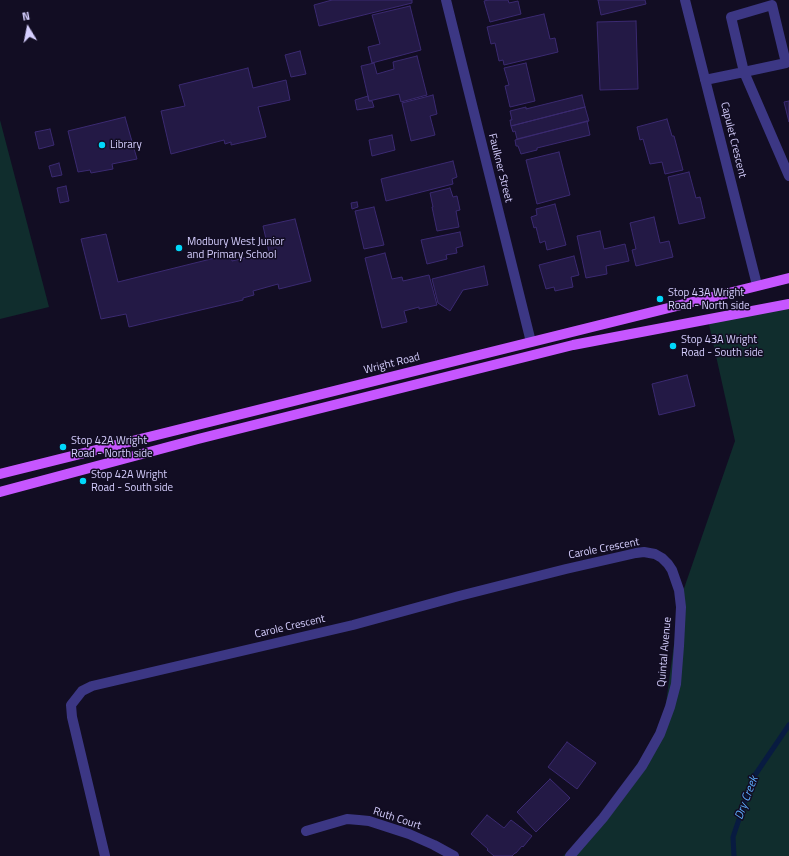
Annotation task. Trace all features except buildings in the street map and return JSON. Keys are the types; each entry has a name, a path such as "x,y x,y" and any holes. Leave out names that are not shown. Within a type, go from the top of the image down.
{"main road":[{"name":"Wright Road","path":"0,474 789,278"},
{"path":"0,492 198,439 573,345 789,304"}],"street":[{"name":"Faulkner Street","path":"446,0 532,342"},
{"name":"Capulet Crescent","path":"685,0 757,285"},
{"path":"705,80 744,72 786,63 772,5 731,17 744,72 789,176"},
{"name":"Carole Crescent","path":"105,856 72,717 71,705 82,691 92,686 352,625 459,596 636,553 644,552 655,554 668,564"},
{"name":"Quintal Avenue","path":"570,856 603,818 642,766 660,734 670,707 676,684 681,607 679,590 672,570 668,564"},
{"name":"Ruth Court","path":"306,831 347,819 370,821 409,834 454,856"}],"green space":[{"path":"0,120 49,307 0,319"},
{"path":"789,302 789,856 563,856 596,826 663,725 680,600 735,441 708,320"}],"waterway":[{"name":"Dry Creek","path":"734,856 733,837 753,778 789,725"}],"place":[{"name":"Library","path":"102,145"},
{"name":"Modbury West Junior and Primary School","path":"179,248"},
{"name":"Stop 43A Wright Road - North side","path":"660,299"},
{"name":"Stop 43A Wright Road - South side","path":"673,346"},
{"name":"Stop 42A Wright Road - North side","path":"63,447"},
{"name":"Stop 42A Wright Road - South side","path":"83,481"}]}
